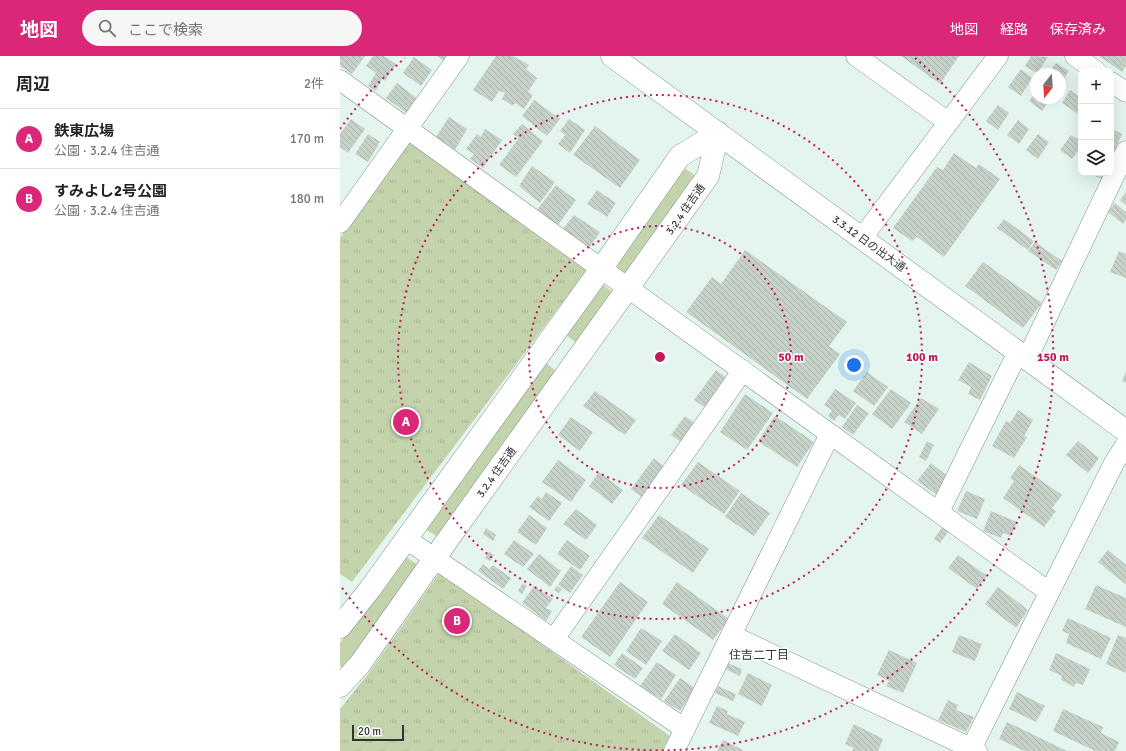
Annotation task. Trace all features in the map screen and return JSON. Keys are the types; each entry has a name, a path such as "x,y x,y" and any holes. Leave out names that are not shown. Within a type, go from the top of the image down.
{"street":[{"path":"340,223 459,56"},
{"name":"3.3.12 日の出大通","path":"612,56 1126,431"},
{"path":"856,56 948,122"},
{"path":"862,238 998,56"},
{"path":"1075,56 1092,68"},
{"path":"340,80 1049,592"},
{"path":"340,627 370,590 601,269 680,156 718,133"},
{"name":"3.2.4 住吉通","path":"340,686 360,664 708,176 718,133"},
{"path":"939,512 1022,355 1126,150"},
{"path":"554,639 743,370"},
{"path":"674,751 830,434"},
{"path":"731,635 973,750 1049,592 1114,463 1126,444"},
{"path":"406,539 685,729"}],"green space":[{"path":"410,141 587,270 352,582 340,574 340,238"},
{"path":"683,167 697,177 628,273 621,272 617,263"},
{"path":"601,283 615,294 579,345 565,334"},
{"path":"545,362 558,373 440,538 423,528"},
{"path":"403,555 418,565 345,669 340,666 340,643"},
{"path":"440,572 670,736 662,751 340,751 340,709 371,670"}],"building":[{"path":"340,56 365,56 352,74 340,66"},
{"path":"373,56 384,56 396,64 385,81 382,78 376,91 368,86 376,73 366,66"},
{"path":"437,56 449,56 445,62"},
{"path":"496,56 513,56 529,65 526,69 537,78 528,92 533,95 524,109 515,103 513,106 502,99 505,93 499,91 492,102 473,90"},
{"path":"901,56 959,56 940,84"},
{"path":"1031,56 1048,57 1040,68 1030,69 1025,66"},
{"path":"1099,56 1126,56 1126,66 1122,72"},
{"path":"414,57 432,70 421,86 403,73"},
{"path":"1056,63 1064,68 1052,68"},
{"path":"1021,69 1030,76 1030,81 1021,96 1008,87"},
{"path":"397,83 418,99 408,114 386,98"},
{"path":"1070,90 1078,96 1078,114 1063,104 1066,104 1066,96"},
{"path":"534,100 560,119 547,136 522,116"},
{"path":"1033,104 1047,104 1042,111"},
{"path":"998,105 1009,113 998,130 986,121"},
{"path":"449,117 467,129 455,150 436,137"},
{"path":"351,119 365,129 348,153 340,147 340,134"},
{"path":"569,119 585,130 570,153 558,144 565,135 560,131"},
{"path":"1018,120 1029,129 1019,144 1007,135"},
{"path":"522,124 543,141 516,177 499,165 519,138 513,134"},
{"path":"595,126 640,160 620,188 573,155"},
{"path":"485,129 502,140 483,168 470,159 474,154 466,149 477,134 481,137"},
{"path":"1114,130 1122,134 1114,150"},
{"path":"368,134 380,142 368,162 355,154"},
{"path":"1038,134 1049,142 1038,159 1026,150"},
{"path":"1071,135 1078,139 1078,151 1072,159 1060,150"},
{"path":"954,153 976,168 979,164 1000,179 944,257 917,237 912,241 893,228 937,167 943,170"},
{"path":"532,166 555,182 540,203 519,186"},
{"path":"1095,176 1104,176 1102,179"},
{"path":"556,185 576,200 558,225 537,210"},
{"path":"597,190 616,203 607,217 587,204"},
{"path":"1126,192 1126,205 1120,200"},
{"path":"1115,203 1126,212 1126,220 1123,224 1108,212"},
{"path":"574,215 600,232 589,248 563,229"},
{"path":"1004,219 1034,241 1028,250 997,228"},
{"path":"1035,242 1062,261 1056,270 1028,251"},
{"path":"745,250 847,322 829,346 840,354 807,399 686,312 712,277 721,284"},
{"path":"1119,251 1126,254 1126,278 1110,272"},
{"path":"983,262 1042,303 1023,328 965,286"},
{"path":"969,362 992,376 980,400 968,394 971,387 958,380"},
{"path":"716,370 727,378 706,408 694,400"},
{"path":"867,372 888,387 874,406 853,391"},
{"path":"1126,372 1126,383 1122,381"},
{"path":"835,389 856,403 845,419 839,415 834,421 828,416 832,410 824,405"},
{"path":"891,389 911,403 892,429 872,414"},
{"path":"595,391 636,420 625,435 583,406"},
{"path":"745,394 773,413 747,450 720,432"},
{"path":"921,398 939,409 922,434 904,422"},
{"path":"857,405 869,413 853,435 842,427"},
{"path":"1018,410 1033,420 1024,436 1027,437 1014,458 992,446 1006,421 1010,423"},
{"path":"685,416 699,426 685,445 671,435"},
{"path":"775,416 814,442 797,467 758,441"},
{"path":"571,417 593,432 580,451 558,435"},
{"path":"927,441 934,445 926,461 919,457"},
{"path":"1078,441 1099,458 1088,473 1066,455"},
{"path":"654,458 665,467 643,498 631,489"},
{"path":"558,460 586,480 571,502 542,482"},
{"path":"698,462 740,491 724,514 681,485"},
{"path":"931,463 950,478 937,495 917,481"},
{"path":"1019,465 1062,495 1052,508 1056,511 1044,527 1003,498 1014,481 1010,478"},
{"path":"599,472 623,490 612,504 589,486"},
{"path":"966,491 985,499 977,519 957,511"},
{"path":"546,492 562,503 549,521 529,507 538,496 542,499"},
{"path":"741,493 770,513 754,536 725,517"},
{"path":"576,509 597,525 586,540 563,524"},
{"path":"991,511 1017,522 1011,536 1003,533 1001,538 983,531"},
{"path":"529,515 547,528 536,545 517,532"},
{"path":"659,515 709,549 693,573 642,538"},
{"path":"943,526 949,531 940,543 934,539"},
{"path":"486,528 496,535 493,541 483,534"},
{"path":"514,540 534,554 523,567 504,554"},
{"path":"567,540 590,556 580,570 557,554"},
{"path":"1108,550 1126,565 1125,584 1098,562"},
{"path":"489,552 494,555 490,561 485,558"},
{"path":"539,554 561,571 550,587 527,569"},
{"path":"958,555 987,576 977,589 948,568"},
{"path":"483,564 489,569 493,565 511,578 503,589 478,571"},
{"path":"571,566 583,575 570,593 558,585"},
{"path":"620,582 648,602 610,657 581,637"},
{"path":"677,582 729,619 713,640 662,604"},
{"path":"523,583 527,586 522,594 518,591"},
{"path":"1096,585 1126,598 1126,627 1085,609"},
{"path":"534,586 553,599 546,608 552,611 546,621 522,603"},
{"path":"557,586 562,589 559,593 554,590"},
{"path":"998,587 1028,610 1016,628 985,604"},
{"path":"1068,618 1111,638 1101,659 1066,643 1069,634 1062,631"},
{"path":"641,628 662,641 646,665 626,651"},
{"path":"675,634 701,653 689,670 662,651"},
{"path":"959,635 982,644 975,661 952,652"},
{"path":"1118,635 1126,638 1126,673 1106,664"},
{"path":"889,650 917,663 903,693 886,686 889,681 877,675"},
{"path":"622,653 643,668 635,679 614,665"},
{"path":"1056,653 1090,669 1083,685 1076,683 1074,687 1061,680 1062,676 1049,670"},
{"path":"657,662 676,675 661,699 640,686"},
{"path":"728,663 742,669 740,676 725,669"},
{"path":"748,673 772,685 762,706 738,694"},
{"path":"680,678 695,688 680,711 664,701"},
{"path":"718,686 736,694 733,701 715,693"},
{"path":"1017,692 1045,706 1036,722 1009,709"},
{"path":"948,700 958,705 956,710 974,717 966,732 938,720"},
{"path":"717,706 728,711 727,714 745,722 738,736 709,723"},
{"path":"1063,709 1103,727 1101,733 1119,742 1115,751 1095,751 1053,731"},
{"path":"1007,722 1067,751 1024,751 999,739"},
{"path":"854,724 883,739 878,751 852,751 854,748 845,744"},
{"path":"723,740 743,750 743,751 717,751"}],"place":[{"name":"鉄東広場","path":"406,422"},
{"name":"すみよし2号公園","path":"457,621"}],"district":[{"name":"住吉二丁目","path":"759,655"}]}
